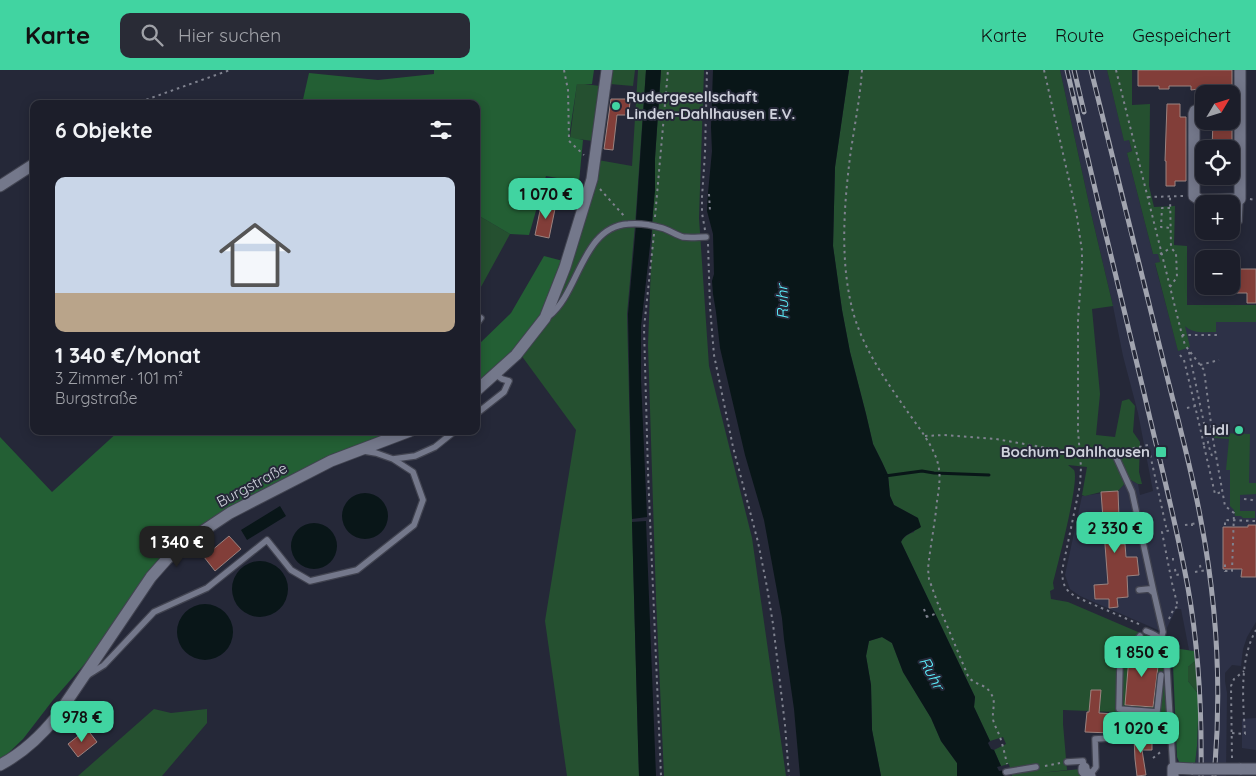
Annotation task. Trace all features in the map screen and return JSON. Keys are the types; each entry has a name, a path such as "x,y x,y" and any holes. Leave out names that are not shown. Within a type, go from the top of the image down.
{"street":[{"path":"480,387 516,356 545,318 565,266 592,180 608,70"},
{"path":"1238,85 1240,70"},
{"path":"1194,196 1195,111"},
{"path":"1237,130 1240,195"},
{"path":"0,186 30,167"},
{"name":"Burgstraße","path":"1,765 40,736 57,716 151,577 185,543 238,508 332,461 399,435"},
{"path":"1173,772 1193,769 1256,769"}],"lane":[{"path":"545,318 554,312 560,303 597,240 614,227 630,224 654,226 684,237 706,236"},
{"path":"480,411 504,392 509,381 495,374"},
{"path":"393,459 415,456 435,448 450,435"},
{"path":"82,679 104,665 154,612 207,588 267,540 291,570 310,581 357,570 414,525 423,500 413,472 393,459 376,453 359,451"},
{"path":"1117,459 1132,492 1167,660 1173,772"},
{"path":"1139,590 1149,589 1154,593"},
{"path":"1146,631 1157,636 1162,635"},
{"path":"1140,636 1120,662 1119,709 1157,712 1161,675"},
{"path":"1067,762 1087,770 1096,767 1095,739 1128,737"},
{"path":"1008,772 1036,767"}],"path":[{"path":"145,100 230,70"},
{"path":"564,70 568,90 569,141 594,165"},
{"path":"661,776 644,328 668,70"},
{"path":"707,70 702,213 708,246 714,355 733,448 758,542 767,587 775,638 789,776"},
{"path":"862,70 845,203 845,244 849,292 857,323 873,357 925,436 938,463 940,477 928,569 929,579 968,676 972,681 989,690 994,702 993,719 1005,753 1008,772"},
{"path":"1044,70 1072,193 1082,252 1078,319 1078,431 1081,468 1080,485 1062,570 1063,582 1067,591 1076,597 1142,626 1146,631"},
{"path":"1116,70 1182,335 1185,345 1204,370 1224,506 1234,513 1232,571 1225,571 1225,564"},
{"path":"592,180 630,224"},
{"path":"709,194 710,211"},
{"path":"1170,196 1171,248 1176,253 1177,277 1170,287"},
{"path":"1148,197 1194,196"},
{"path":"1170,208 1162,208 1162,227 1170,228"},
{"path":"1161,254 1171,248"},
{"path":"1182,335 1219,335"},
{"path":"1188,349 1209,446 1212,456 1216,456"},
{"path":"1180,355 1184,360 1215,494 1222,492"},
{"path":"1184,360 1190,358"},
{"path":"1200,365 1219,360"},
{"path":"1187,408 1200,406"},
{"path":"925,436 944,434 996,439 1099,455 1148,445 1167,531"},
{"path":"1204,446 1209,446"},
{"path":"1244,499 1256,502"},
{"path":"1225,525 1225,520 1256,521"},
{"path":"1185,525 1192,526 1198,522"},
{"path":"1162,635 1174,608 1178,607 1162,532 1172,530"},
{"path":"1200,565 1201,571"},
{"path":"1175,569 1176,575"},
{"path":"1195,572 1206,570"},
{"path":"1171,576 1182,574"},
{"path":"924,610 928,620"},
{"path":"926,617 935,614"},
{"path":"1232,733 1244,734 1244,671 1247,651 1256,630"},
{"path":"1232,759 1232,686 1234,679 1244,671"},
{"path":"1155,732 1166,722"},
{"path":"1153,758 1167,747"},
{"path":"1036,767 1067,762"}],"shaded area":[{"path":"1060,70 1107,70 1124,140 1129,140 1132,151 1127,153 1153,254 1158,253 1160,262 1155,264 1178,350 1182,317 1256,316 1256,622 1247,637 1241,666 1232,665 1225,673 1227,693 1226,776 1194,776 1199,695 1194,651 1189,650 1181,609 1176,609 1165,632 1158,630 1080,596 1070,589 1065,575 1082,496 1118,491 1129,479 1138,484 1140,495 1153,491 1138,413 1123,356"},
{"path":"1256,718 1256,750 1242,748 1242,719"}],"green space":[{"path":"434,70 594,70 592,84 577,84 569,137 583,140 579,182 546,176 529,235 510,234 480,216 480,100 303,100 309,73 378,80 434,74"},
{"path":"611,70 635,70 633,86 610,84"},
{"path":"638,70 646,70 627,314 639,776 567,776 545,621 576,430 521,355 546,314 598,160 632,166"},
{"path":"661,70 704,70 699,218 709,366 752,538 786,776 664,776 648,345 655,158"},
{"path":"849,70 1060,70 1113,306 1092,309 1100,394 1096,435 1115,437 1122,401 1129,399 1135,406 1133,432 1140,442 1139,472 1142,484 1129,479 1118,491 1101,492 1085,496 1082,495 1087,467 1068,465 1074,470 1074,490 1053,583 1054,589 1050,591 1051,599 1068,602 1152,638 1159,644 1163,655 1167,714 1063,710 1067,770 1040,773 1081,769 1088,776 1012,776 1009,764 1001,766 994,750 1006,744 1003,737 990,741 974,707 975,697 901,542 908,534 914,532 918,518 894,505 890,496 888,475 873,444 850,352 833,246 835,167"},
{"path":"1107,70 1132,70 1132,105 1150,104 1149,186 1154,207 1175,206 1174,245 1187,246 1187,305 1256,305 1256,322 1216,322 1216,332 1195,331 1185,326 1190,347 1178,351 1155,263 1160,262 1158,254 1153,254 1127,153 1132,151 1129,140 1124,141"},
{"path":"577,83 600,86 593,141 570,138"},
{"path":"480,216 510,234 480,289"},
{"path":"544,256 563,261 546,314 518,351 480,384 480,343 511,313"},
{"path":"1213,426 1221,426 1222,433 1250,434 1249,483 1256,483 1256,494 1240,495 1240,511 1255,511 1255,518 1235,516 1234,510 1230,506 1230,470 1226,470 1229,439 1214,438"},
{"path":"115,435 390,435 332,454 199,526 186,537 103,643 53,700 23,739 0,761 0,437 52,492"},
{"path":"882,637 892,643 903,672 931,718 941,741 957,763 957,776 881,776 872,730 871,685 866,656 869,641"},
{"path":"1174,650 1194,651 1195,661 1188,667 1188,681 1199,695 1195,764 1180,764 1177,757 1173,665"},
{"path":"1195,661 1199,695 1188,681 1188,667"},
{"path":"154,709 171,713 207,709 207,723 162,776 78,776"}],"water":[{"path":"646,70 661,70 652,222 636,220"},
{"name":"Ruhr","path":"713,70 849,70 835,167 833,246 850,352 873,444 888,475 890,496 894,505 918,518 921,527 907,535 901,542 975,697 974,707 990,741 988,743 991,749 994,750 1001,766 997,767 999,771 1006,770 1007,775 957,776 957,763 941,741 931,718 903,672 892,643 882,637 869,641 866,656 871,685 872,730 881,776 800,776 794,709 782,618 764,520 745,455 720,348 713,294 713,234 707,211 712,151"},
{"path":"636,225 652,228 641,326 641,380 647,517 632,519 628,314"},
{"path":"365,493 378,497 384,503 388,516 384,529 378,535 365,539 352,535 346,529 342,516 346,503 352,497"},
{"path":"280,506 286,516 247,540 241,530"},
{"path":"646,521 656,776 639,776 632,522"},
{"path":"309,523 319,523 333,533 337,546 333,559 327,565 319,569 309,569 295,559 291,551 291,541 301,527"},
{"path":"255,561 265,561 280,569 286,578 288,589 286,600 280,609 265,617 255,617 244,612 237,605 232,594 232,584 237,573 244,566"},
{"path":"205,604 216,606 225,612 231,621 233,632 231,643 225,652 216,658 205,660 194,658 185,652 179,643 177,632 179,621 185,612 194,606"}],"building":[{"path":"1138,70 1232,70 1232,85 1195,85 1195,90 1191,90 1191,86 1169,86 1169,89 1159,89 1159,86 1138,86"},
{"path":"611,99 630,99 629,115 617,115 613,150 604,149"},
{"path":"1167,104 1180,104 1180,117 1186,117 1186,181 1175,181 1175,186 1166,186"},
{"path":"1213,130 1232,130 1232,140 1212,140"},
{"path":"542,201 556,204 549,238 535,235"},
{"path":"1240,269 1256,269 1256,303 1247,303 1247,293 1240,293"},
{"path":"1118,491 1120,544 1125,544 1126,557 1137,557 1139,575 1127,576 1128,597 1117,598 1118,607 1109,608 1109,599 1095,599 1094,585 1108,584 1101,492"},
{"path":"1248,525 1256,525 1256,577 1241,577 1242,569 1223,569 1223,527 1248,527"},
{"path":"229,536 241,549 215,571 204,557"},
{"path":"1141,642 1150,643 1149,657 1159,658 1153,707 1125,705 1129,657 1139,656"},
{"path":"1091,690 1101,690 1099,713 1131,715 1130,733 1085,732"},
{"path":"87,729 97,742 78,757 68,744"},
{"path":"1134,737 1140,737 1140,740 1152,740 1152,750 1142,750 1146,775 1137,776"}],"waterway":[{"path":"885,476 922,471 989,475"}],"railway":[{"path":"1067,70 1167,490 1188,588 1199,682 1201,776"},
{"path":"1074,70 1084,112"},
{"path":"1091,70 1188,458 1201,521 1211,584 1218,680 1214,776"}],"place":[{"name":"Rudergesellschaft Linden-Dahlhausen E.V.","path":"616,106"},
{"name":"Lidl","path":"1239,430"},
{"name":"Bochum-Dahlhausen","path":"1161,452"}]}
